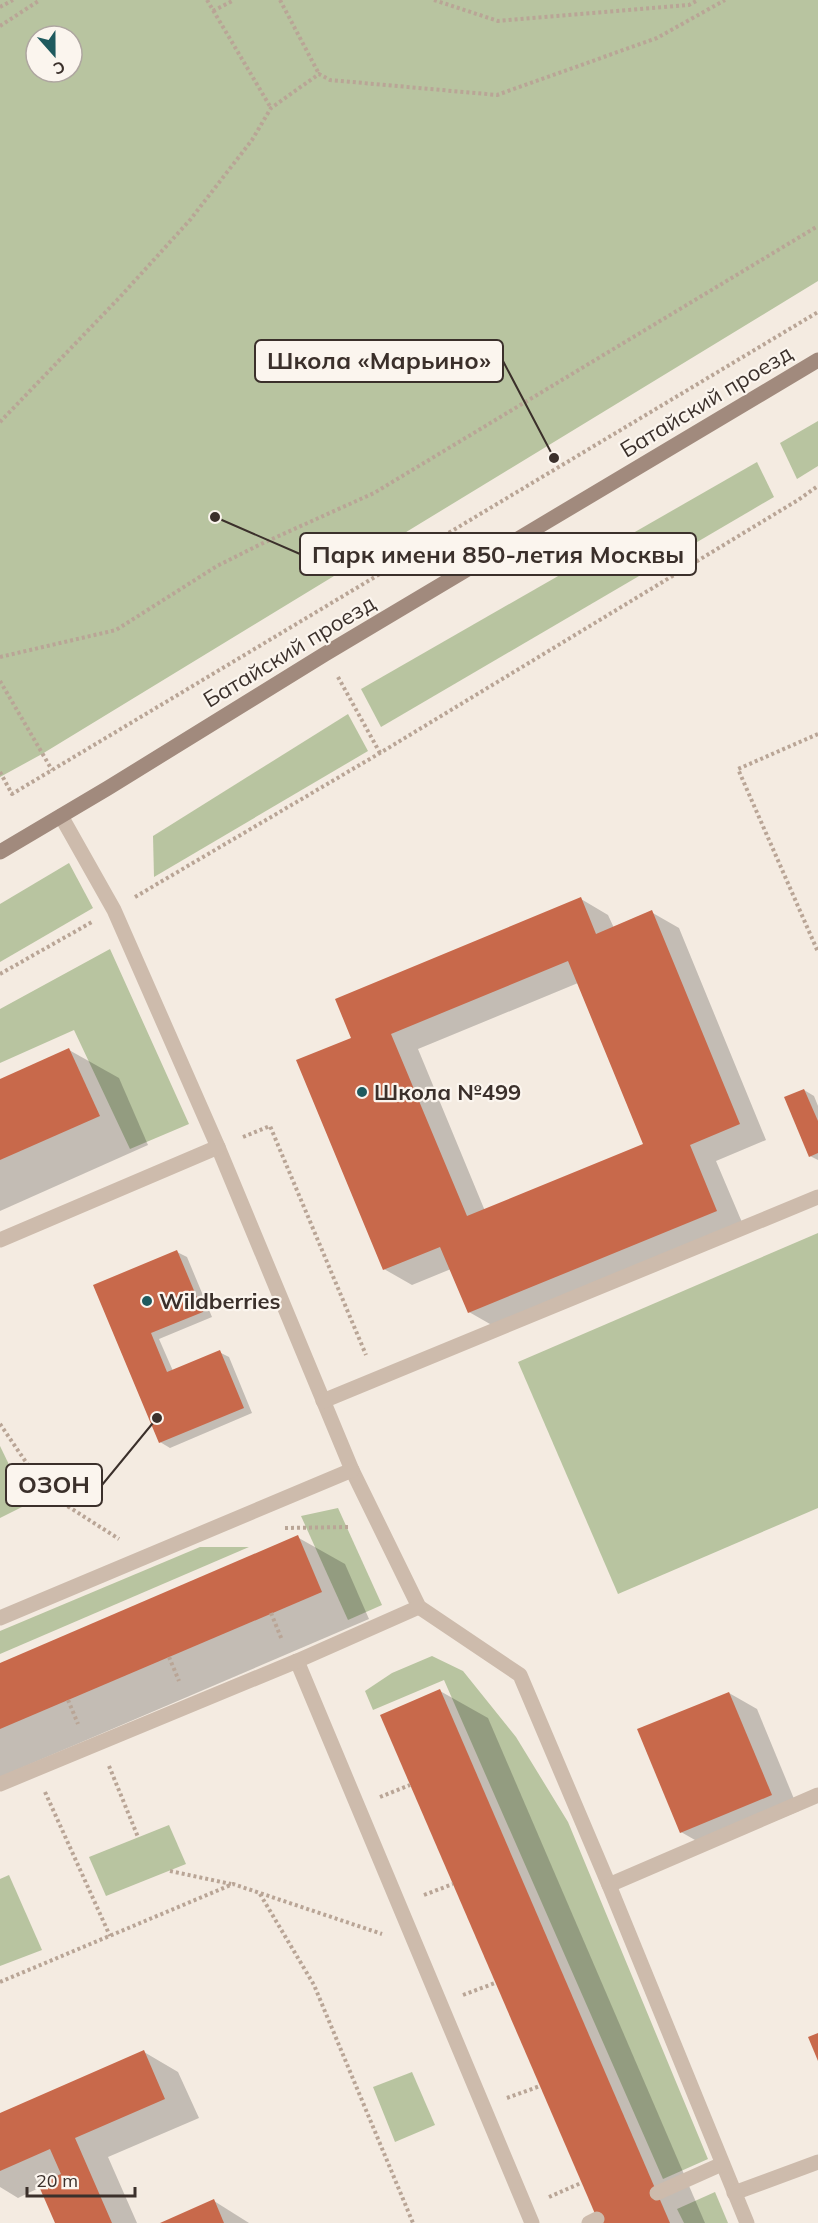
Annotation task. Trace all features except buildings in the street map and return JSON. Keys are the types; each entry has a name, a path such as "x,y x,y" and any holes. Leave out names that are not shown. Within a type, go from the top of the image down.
{"main road":[{"name":"Батайский проезд","path":"0,852 325,654 818,360"}],"lane":[{"path":"61,816 114,910 218,1147 352,1470 419,1607 520,1675 609,1885 747,2223"},
{"path":"0,1240 218,1147"},
{"path":"323,1401 818,1197"},
{"path":"0,1618 352,1470"},
{"path":"0,1784 297,1661 419,1607"},
{"path":"297,1661 532,2223"},
{"path":"609,1885 818,1795"},
{"path":"734,2193 818,2162"},
{"path":"657,2193 722,2164"}],"path":[{"path":"0,7 13,0"},
{"path":"0,26 40,0"},
{"path":"207,0 271,108"},
{"path":"213,11 234,0"},
{"path":"280,0 319,74 330,80 497,95 657,38 725,0"},
{"path":"434,0 498,21 689,5 698,0"},
{"path":"0,422 190,220 252,140 271,108 319,74"},
{"path":"0,657 117,630 218,566 374,493 818,226"},
{"path":"0,772 12,794 818,312"},
{"path":"0,974 114,910 380,753 818,486"},
{"path":"325,654 380,753"},
{"path":"0,681 52,770"},
{"path":"818,734 738,770 818,952"},
{"path":"218,1147 270,1126 376,1380"},
{"path":"0,1424 47,1493 148,1557"},
{"path":"271,1613 283,1645"},
{"path":"169,1657 181,1687"},
{"path":"68,1700 80,1729"},
{"path":"99,1743 138,1837"},
{"path":"34,1770 110,1936"},
{"path":"376,1799 410,1785"},
{"path":"170,1871 233,1884 416,1946"},
{"path":"0,1982 233,1884"},
{"path":"417,1898 453,1884"},
{"path":"260,1893 314,1985 413,2223"},
{"path":"460,1996 495,1983"},
{"path":"504,2100 540,2086"},
{"path":"545,2198 581,2183"}],"green space":[{"path":"0,0 818,0 818,281 42,754 0,777"},
{"path":"818,421 818,466 797,479 780,443"},
{"path":"757,462 774,497 381,727 361,689"},
{"path":"348,714 368,751 154,877 153,836"},
{"path":"69,863 93,908 0,962 0,904"},
{"path":"110,949 189,1124 130,1149 74,1030 0,1063 0,1009"},
{"path":"818,1233 818,1508 618,1594 518,1362"},
{"path":"0,1446 28,1504 0,1518"},
{"path":"338,1508 382,1605 348,1620 301,1516"},
{"path":"200,1547 249,1547 0,1654 0,1631"},
{"path":"432,1656 463,1671 516,1737 568,1822 708,2159 663,2179 444,1680 373,1710 365,1691 392,1673"},
{"path":"169,1825 186,1864 106,1896 89,1857"},
{"path":"9,1875 42,1950 0,1966 0,1879"},
{"path":"412,2072 435,2125 395,2142 373,2087"},
{"path":"715,2192 728,2223 684,2223 677,2209"}],"place":[{"name":"Школа «Марьино»","path":"554,458"},
{"name":"Парк имени 850-летия Москвы","path":"215,517"},
{"name":"Школа №499","path":"362,1092"},
{"name":"Wildberries","path":"147,1301"},
{"name":"ОЗОН","path":"157,1418"}]}
